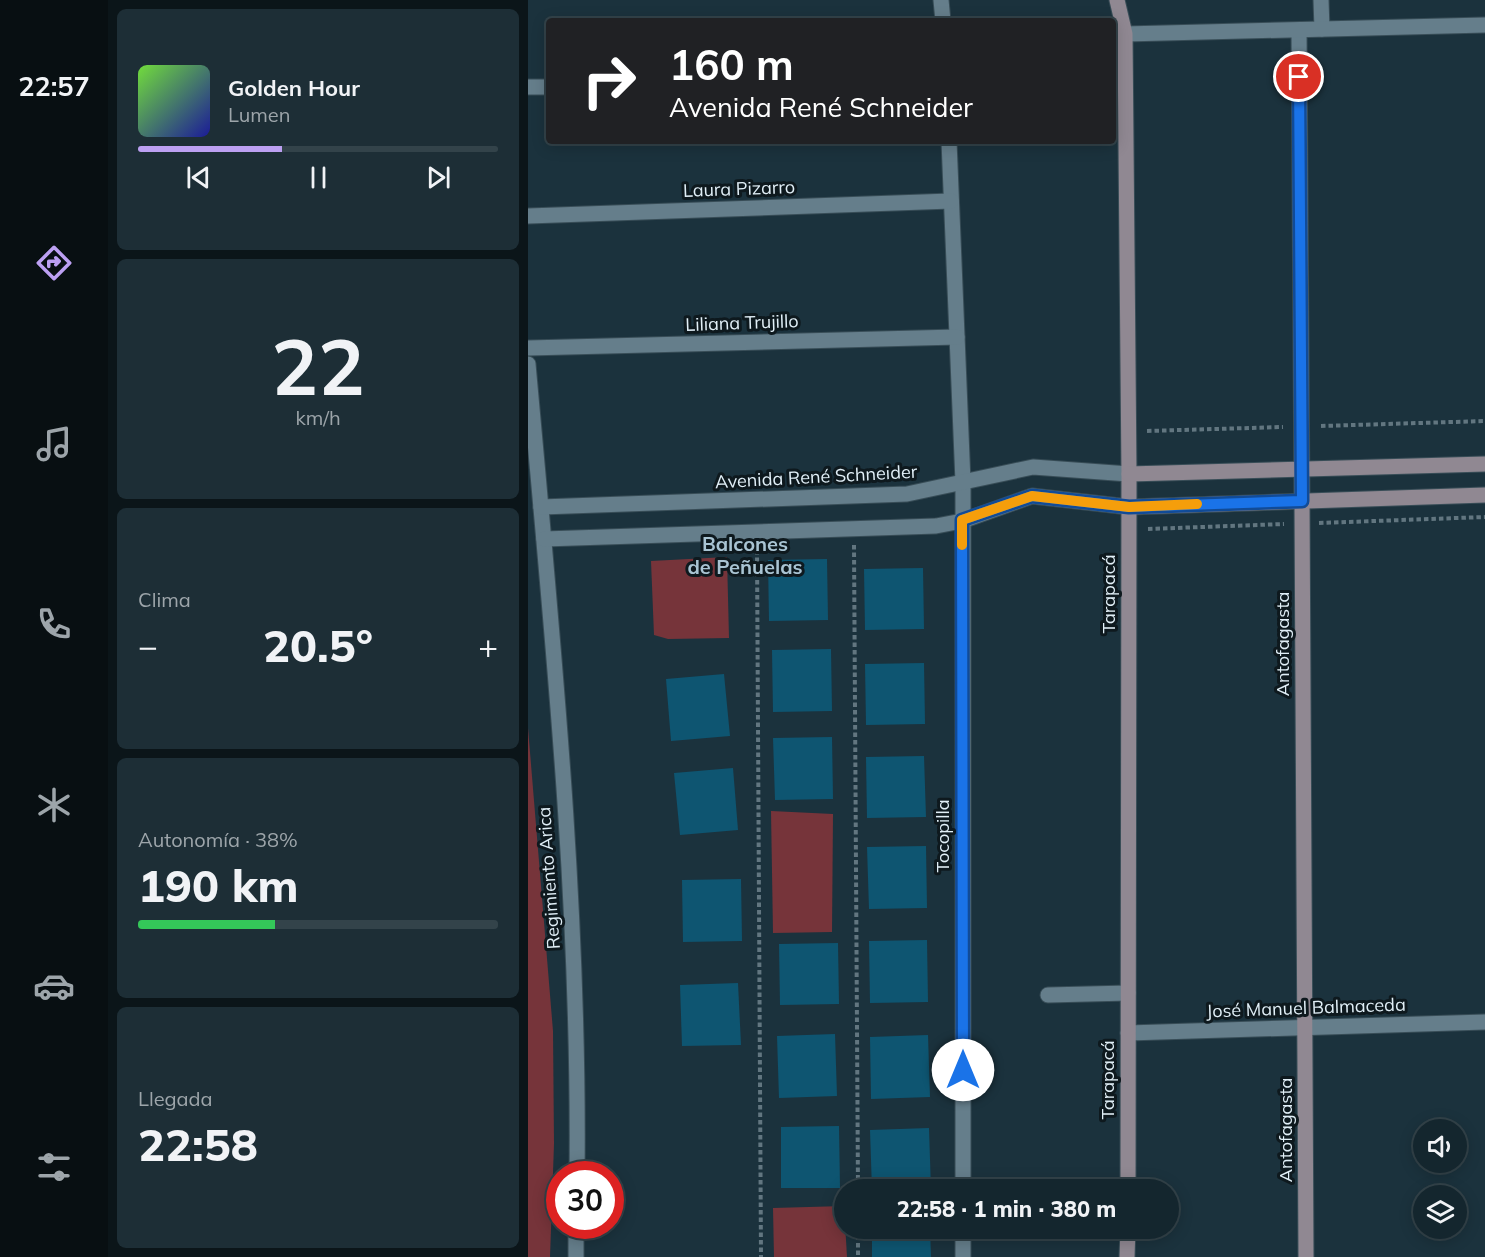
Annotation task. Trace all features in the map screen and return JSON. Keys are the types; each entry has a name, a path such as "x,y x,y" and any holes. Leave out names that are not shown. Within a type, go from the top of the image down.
{"main road":[{"name":"Tarapacá","path":"1117,0 1125,34 1129,474 1128,1179"},
{"name":"Avenida René Schneider","path":"1129,474 1485,464"},
{"path":"1129,507 1485,495"},
{"name":"Antofagasta","path":"1302,501 1306,1257"},
{"path":"1127,1257 1128,1239"}],"street":[{"path":"941,0 943,18"},
{"path":"1321,0 1322,29"},
{"path":"1125,34 1485,25"},
{"name":"Antofagasta","path":"1299,30 1302,501"},
{"path":"528,87 546,87"},
{"name":"Tocopilla","path":"949,144 963,482 963,1179"},
{"name":"Laura Pizarro","path":"528,216 951,201"},
{"name":"Liliana Trujillo","path":"528,348 957,337"},
{"name":"Regimiento Arica","path":"528,364 544,539 574,943 577,1161"},
{"name":"Avenida René Schneider","path":"541,507 907,494 1033,467 1129,474"},
{"path":"544,539 936,526 962,520 1032,496 1129,507"},
{"path":"1048,995 1128,993"},
{"name":"José Manuel Balmaceda","path":"1128,1033 1485,1022"},
{"path":"576,1239 576,1257"},
{"path":"963,1239 963,1257"}],"path":[{"path":"854,530 858,1179"},
{"path":"757,533 761,1257"},
{"path":"858,1239 858,1257"}],"shaded area":[{"path":"727,557 729,638 668,639 654,635 651,561"},
{"path":"528,728 553,1031 554,1144 553,1161 546,1161 546,1239 551,1239 550,1257 528,1257"},
{"path":"771,811 833,814 832,932 773,933"},
{"path":"834,1206 834,1239 846,1239 847,1257 774,1257 773,1208"}],"building":[{"path":"827,559 828,620 769,621 768,560"},
{"path":"923,568 924,629 865,630 864,569"},
{"path":"831,649 832,711 773,712 772,650"},
{"path":"924,663 925,724 866,725 865,664"},
{"path":"724,674 730,736 671,741 666,679"},
{"path":"832,737 833,799 775,800 773,738"},
{"path":"924,756 926,817 867,818 866,757"},
{"path":"733,768 738,830 680,835 674,773"},
{"path":"926,846 927,908 869,909 867,847"},
{"path":"741,879 742,941 683,942 682,880"},
{"path":"927,940 928,1002 870,1003 869,941"},
{"path":"838,943 839,1004 780,1005 779,944"},
{"path":"738,983 741,1045 682,1046 680,985"},
{"path":"835,1034 837,1096 779,1098 777,1036"},
{"path":"928,1035 930,1097 871,1099 870,1037"},
{"path":"839,1126 840,1179 834,1179 834,1188 781,1188 781,1127"},
{"path":"929,1128 931,1179 872,1179 870,1130"},
{"path":"872,1239 930,1239 931,1257 872,1257"}],"slow traffic":[{"path":"962,545 962,520 1032,496 1129,507 1197,504"}],"district":[{"name":"Balcones de Peñuelas","path":"745,556"}],"route":[{"path":"963,1070 962,520 1032,496 1129,507 1302,501 1299,77"}]}
